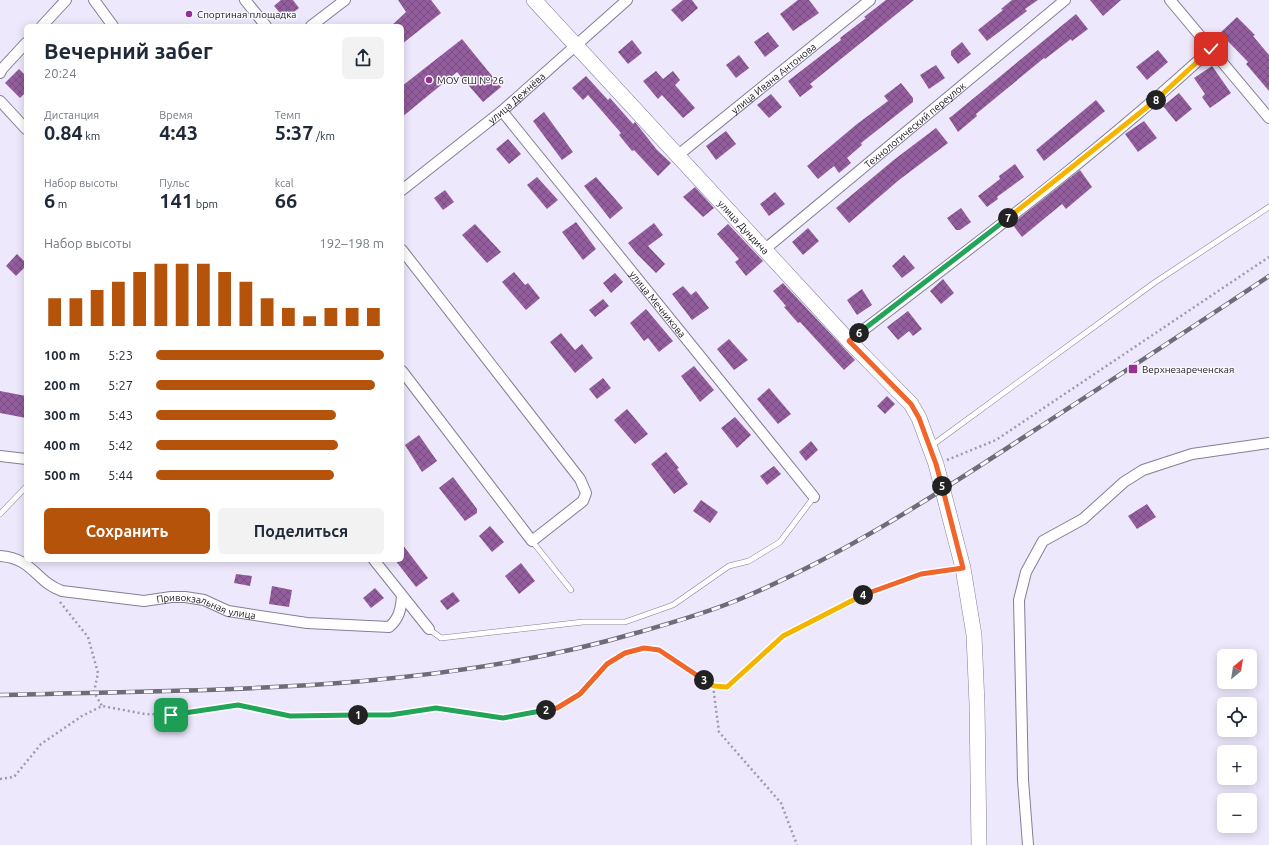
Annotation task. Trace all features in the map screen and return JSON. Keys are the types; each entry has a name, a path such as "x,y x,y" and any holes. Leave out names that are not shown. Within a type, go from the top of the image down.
{"street":[{"path":"44,24 66,0"},
{"path":"94,0 112,24"},
{"path":"244,0 264,24"},
{"path":"314,24 345,0"},
{"name":"улица Дундича","path":"534,0 764,250 849,341 911,404 919,418 936,464 963,568 974,635 977,704 979,845"},
{"name":"улица Дежнёва","path":"404,188 502,111 575,45 628,0"},
{"name":"улица Ивана Антонова","path":"677,156 870,0"},
{"name":"Технологический переулок","path":"764,250 1065,0"},
{"path":"1170,0 1269,118"},
{"path":"0,73 24,45"},
{"path":"849,341 967,251 1154,101 1211,49"},
{"path":"0,101 24,127"},
{"name":"улица Мечникова","path":"502,111 814,498"},
{"path":"404,253 580,480 586,493 583,502 532,541 404,374"},
{"path":"1028,845 1023,780 1019,600 1026,572 1044,541 1083,519 1124,482 1143,470 1192,454 1269,443"},
{"path":"0,456 24,459"},
{"name":"Привокзальная улица","path":"0,556 12,557 27,564 50,585 62,591 144,601 170,597 185,597 204,600 228,612 307,623 388,627 394,622 400,610 402,596"},
{"path":"376,562 429,629"}],"lane":[{"path":"930,447 1154,284 1269,207"},
{"path":"0,514 24,489"},
{"path":"429,629 440,638 584,622 625,622 673,605 729,566 749,561 780,542 814,498"},
{"path":"532,541 572,590"}],"path":[{"path":"936,464 996,440 1269,257"},
{"path":"0,779 14,778 41,744 82,716 102,706 138,713 171,715 238,705 290,716 390,715 436,708 503,718 557,708 580,694 607,664 625,653 644,648 659,650 714,686 727,687 783,636 868,593 921,574 963,568"},
{"path":"56,596 88,637 98,673 94,692 102,706"},
{"path":"714,686 720,732 782,803 797,845"}],"building":[{"path":"281,0 293,0 299,8 285,19 274,6"},
{"path":"398,0 431,0 441,13 404,42 404,24 393,24 406,12"},
{"path":"683,0 692,0 698,8 682,22 671,10"},
{"path":"798,0 809,0 819,13 793,31 780,14"},
{"path":"886,0 914,0 810,84 813,87 800,97 788,81 841,40 840,38"},
{"path":"1012,0 1038,0 1025,9 1027,11 987,41 978,30 1003,10 1001,9"},
{"path":"1090,0 1121,0 1103,16"},
{"path":"1076,14 1088,29 1072,41 1071,39 1045,59 1044,58 976,114 977,116 958,132 949,118"},
{"path":"1237,17 1255,35 1253,36 1269,55 1269,91 1246,64 1248,62 1220,33"},
{"path":"768,32 779,46 765,57 754,42"},
{"name":"МОУ СШ № 26","path":"462,39 501,87 483,102 457,72 404,115 404,84"},
{"path":"632,40 642,53 628,64 618,52"},
{"path":"962,42 971,54 958,64 951,55 951,51"},
{"path":"1158,50 1168,62 1147,80 1136,67"},
{"path":"739,55 749,68 736,78 726,65"},
{"path":"936,65 945,78 929,89 920,75"},
{"path":"1212,66 1231,93 1210,108 1202,97 1205,94 1194,78"},
{"path":"19,69 24,74 24,94 20,98 5,83"},
{"path":"656,71 663,79 673,71 680,80 675,85 695,108 683,118 662,95 658,99 643,81"},
{"path":"586,76 608,100 610,98 633,124 635,122 657,150 671,163 658,176 634,150 632,151 619,135 621,133 588,95 583,100 572,88"},
{"path":"901,83 913,98 913,102 861,143 862,145 847,158 851,163 839,173 834,166 818,179 807,166 857,124 888,101 884,96"},
{"path":"1179,93 1192,109 1176,122 1163,106"},
{"path":"771,94 782,107 769,118 757,105"},
{"path":"1096,100 1105,111 1044,161 1036,150"},
{"path":"544,112 573,152 562,160 533,121"},
{"path":"1144,121 1157,138 1138,152 1125,134"},
{"path":"936,128 948,143 899,180 849,223 836,208 895,159"},
{"path":"726,131 736,144 716,160 706,146"},
{"path":"508,139 521,154 509,164 496,149"},
{"path":"1015,164 1024,177 997,197 998,199 987,207 978,196 1000,179 999,176"},
{"path":"1080,170 1092,187 1066,209 1062,204 1022,237 1012,224"},
{"path":"537,177 558,200 547,209 527,185"},
{"path":"596,177 623,208 610,219 584,186"},
{"path":"695,187 714,208 703,217 683,197"},
{"path":"445,190 454,202 443,210 434,198"},
{"path":"775,192 785,204 769,216 760,204"},
{"path":"961,208 971,222 960,230 956,230 947,218"},
{"path":"576,222 596,249 583,260 562,232"},
{"path":"654,223 663,235 648,246 665,264 656,273 628,243"},
{"path":"475,224 501,252 487,263 462,235"},
{"path":"728,224 763,261 746,276 735,262 739,259 717,234"},
{"path":"808,228 819,241 803,255 792,242"},
{"path":"17,254 24,261 24,268 16,276 6,266"},
{"path":"904,255 915,268 902,278 892,266"},
{"path":"514,272 525,285 528,283 540,298 526,310 502,282"},
{"path":"615,273 623,282 611,293 603,283"},
{"path":"943,279 954,293 941,304 930,291"},
{"path":"783,283 855,360 844,370 800,322 798,323 784,307 786,306 773,291"},
{"path":"683,286 691,295 696,291 709,308 692,320 672,294"},
{"path":"862,289 872,305 857,315 847,300"},
{"path":"603,299 609,306 595,317 589,310"},
{"path":"646,309 673,341 659,352 648,338 644,341 630,323"},
{"path":"908,311 922,329 913,336 909,331 898,340 887,327"},
{"path":"561,333 575,350 582,344 593,358 575,373 550,342"},
{"path":"729,339 748,360 734,370 717,349"},
{"path":"694,366 714,390 700,402 681,376"},
{"path":"603,378 611,388 597,399 589,389"},
{"path":"769,388 791,414 778,424 757,399"},
{"path":"0,391 24,396 24,418 0,413"},
{"path":"887,396 895,404 885,414 877,406"},
{"path":"627,409 648,434 635,444 614,420"},
{"path":"735,417 751,435 737,448 721,428"},
{"path":"419,435 437,461 422,472 405,445"},
{"path":"811,441 818,450 806,461 799,452"},
{"path":"666,452 679,468 677,469 688,484 674,494 651,464"},
{"path":"774,466 781,474 767,485 760,476"},
{"path":"453,477 477,509 477,513 465,521 439,488"},
{"path":"701,500 718,512 710,523 693,511"},
{"path":"1147,504 1156,517 1137,529 1128,516"},
{"path":"490,526 504,542 492,552 479,536"},
{"path":"404,547 428,578 416,587 397,562 404,562"},
{"path":"521,563 535,581 519,594 505,576"},
{"path":"236,574 252,576 250,586 234,583"},
{"path":"272,586 292,590 289,607 269,604"},
{"path":"375,588 384,598 371,608 363,598"},
{"path":"453,592 460,601 447,610 440,601"}],"railway":[{"path":"0,695 241,689 400,677 480,667 558,653 676,622 740,599 777,582 813,565 884,525 987,461 1269,276"}],"place":[{"name":"Спортиная площадка","path":"189,14"},
{"name":"МОУ СШ № 26","path":"429,80"},
{"name":"Верхнезареченская","path":"1133,369"}],"route":[{"path":"171,715 238,705 290,716 390,715 436,708 472,715 503,718 557,708 580,694 607,664 625,653 644,648 659,650 714,686 727,687 783,636 868,593 921,574 963,568 936,464 919,418 911,404 849,341 967,251 1154,101 1211,49"}]}
